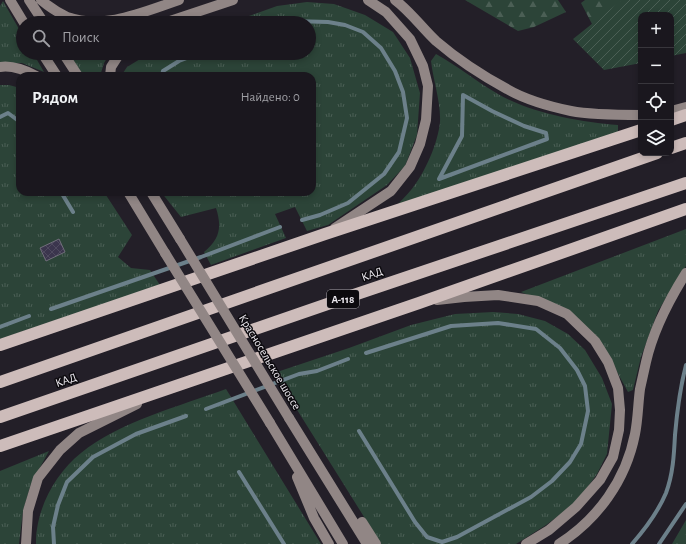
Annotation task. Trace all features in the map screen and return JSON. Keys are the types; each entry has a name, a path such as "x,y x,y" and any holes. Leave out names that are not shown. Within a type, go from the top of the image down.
{"highway":[{"path":"674,119 686,115"},
{"path":"0,344 325,234 638,131"},
{"path":"674,147 686,143"},
{"name":"КАД","path":"0,382 648,156"},
{"name":"КАД","path":"0,417 342,299 686,183"},
{"path":"0,446 419,303 686,209"}],"main road":[{"path":"10,0 20,16"},
{"path":"29,0 39,16"},
{"path":"41,0 66,16"},
{"path":"128,16 179,0"},
{"path":"185,16 233,0"},
{"path":"325,234 391,191 410,167 420,144 426,120 428,86 423,66 410,39 386,12 368,0"},
{"path":"395,0 404,7 435,40 454,55 508,90 540,102 572,111 638,115"},
{"path":"47,60 54,72"},
{"path":"68,60 75,72"},
{"path":"110,72 111,67 116,60"},
{"path":"0,67 5,66 24,69 29,72"},
{"path":"674,110 686,107"},
{"path":"130,196 343,544"},
{"name":"Красносельское шоссе","path":"154,196 367,544"},
{"path":"559,544 587,522 603,504 617,485 625,468 635,434 640,388 646,360 659,324 673,292 686,273"},
{"path":"419,303 464,297 498,295 538,301 566,314 595,341 608,362 618,388 620,410 619,430 613,457 600,480 576,507 549,530 526,544"},
{"path":"26,544 28,511 38,478 60,450 79,433 186,382"},
{"path":"285,448 314,518 329,544"},
{"path":"313,456 350,504 376,544"}],"green space":[{"path":"465,0 558,0 566,12 534,27 518,31"},
{"path":"585,0 652,0 586,40 592,24 581,3"},
{"path":"622,0 686,0 686,53 674,55 674,12 638,12 638,64 604,70 573,39"},
{"path":"3,1 16,24 16,60 37,60 44,72 22,63 0,63 0,6"},
{"path":"307,2 334,4 365,15 393,32 410,58 420,93 417,135 405,166 387,185 328,225 307,231 295,207 275,214 286,238 211,265 204,252 213,242 218,232 219,221 216,208 181,217 164,196 316,196 316,72 124,72 127,67 138,60 316,60 316,16 249,16 277,6"},
{"path":"436,54 511,101 556,116 588,122 618,125 618,132 394,208 411,190 421,175 430,158 437,139 440,114 431,61"},
{"path":"73,60 106,60 101,72 81,72"},
{"path":"0,85 9,85 16,87 16,196 107,196 132,235 118,257 131,268 150,270 160,285 0,339"},
{"path":"686,229 686,266 658,311 641,357 633,390 628,392 600,341 530,296 521,292"},
{"path":"493,312 518,314 545,321 568,334 585,350 602,378 612,404 607,454 597,474 577,502 546,525 516,544 381,544 274,373 349,348 411,325 455,314"},
{"path":"226,389 321,544 36,544 36,533 39,518 47,497 58,478 81,453 113,432 131,424"},
{"path":"49,451 31,484 23,511 19,544 0,544 0,471"},
{"path":"686,520 686,544 672,544"}],"building":[{"path":"59,239 65,252 46,261 40,248"}],"waterway":[{"path":"302,220 320,215 348,203 384,174 399,152 407,118 403,92 395,71 381,48 363,32 345,25 316,22"},
{"path":"163,72 182,60"},
{"path":"463,95 524,126 546,133 547,139 439,179 462,136 463,95"},
{"path":"0,117 8,113 16,119"},
{"path":"63,196 73,212"},
{"path":"51,309 201,257 280,227"},
{"path":"0,327 29,316"},
{"path":"359,431 415,522 427,537 442,542 457,537 531,497 552,481 570,462 581,444 588,411 585,386 577,370 560,348 536,329 498,323 451,326 366,353"},
{"path":"206,409 299,374 317,371 348,359"},
{"path":"632,544 647,526 666,493 673,464 679,400 686,365"},
{"path":"54,544 53,527 58,505 67,482 93,457 136,434 186,416"},
{"path":"239,472 284,544"},
{"path":"659,544 686,504"}]}
